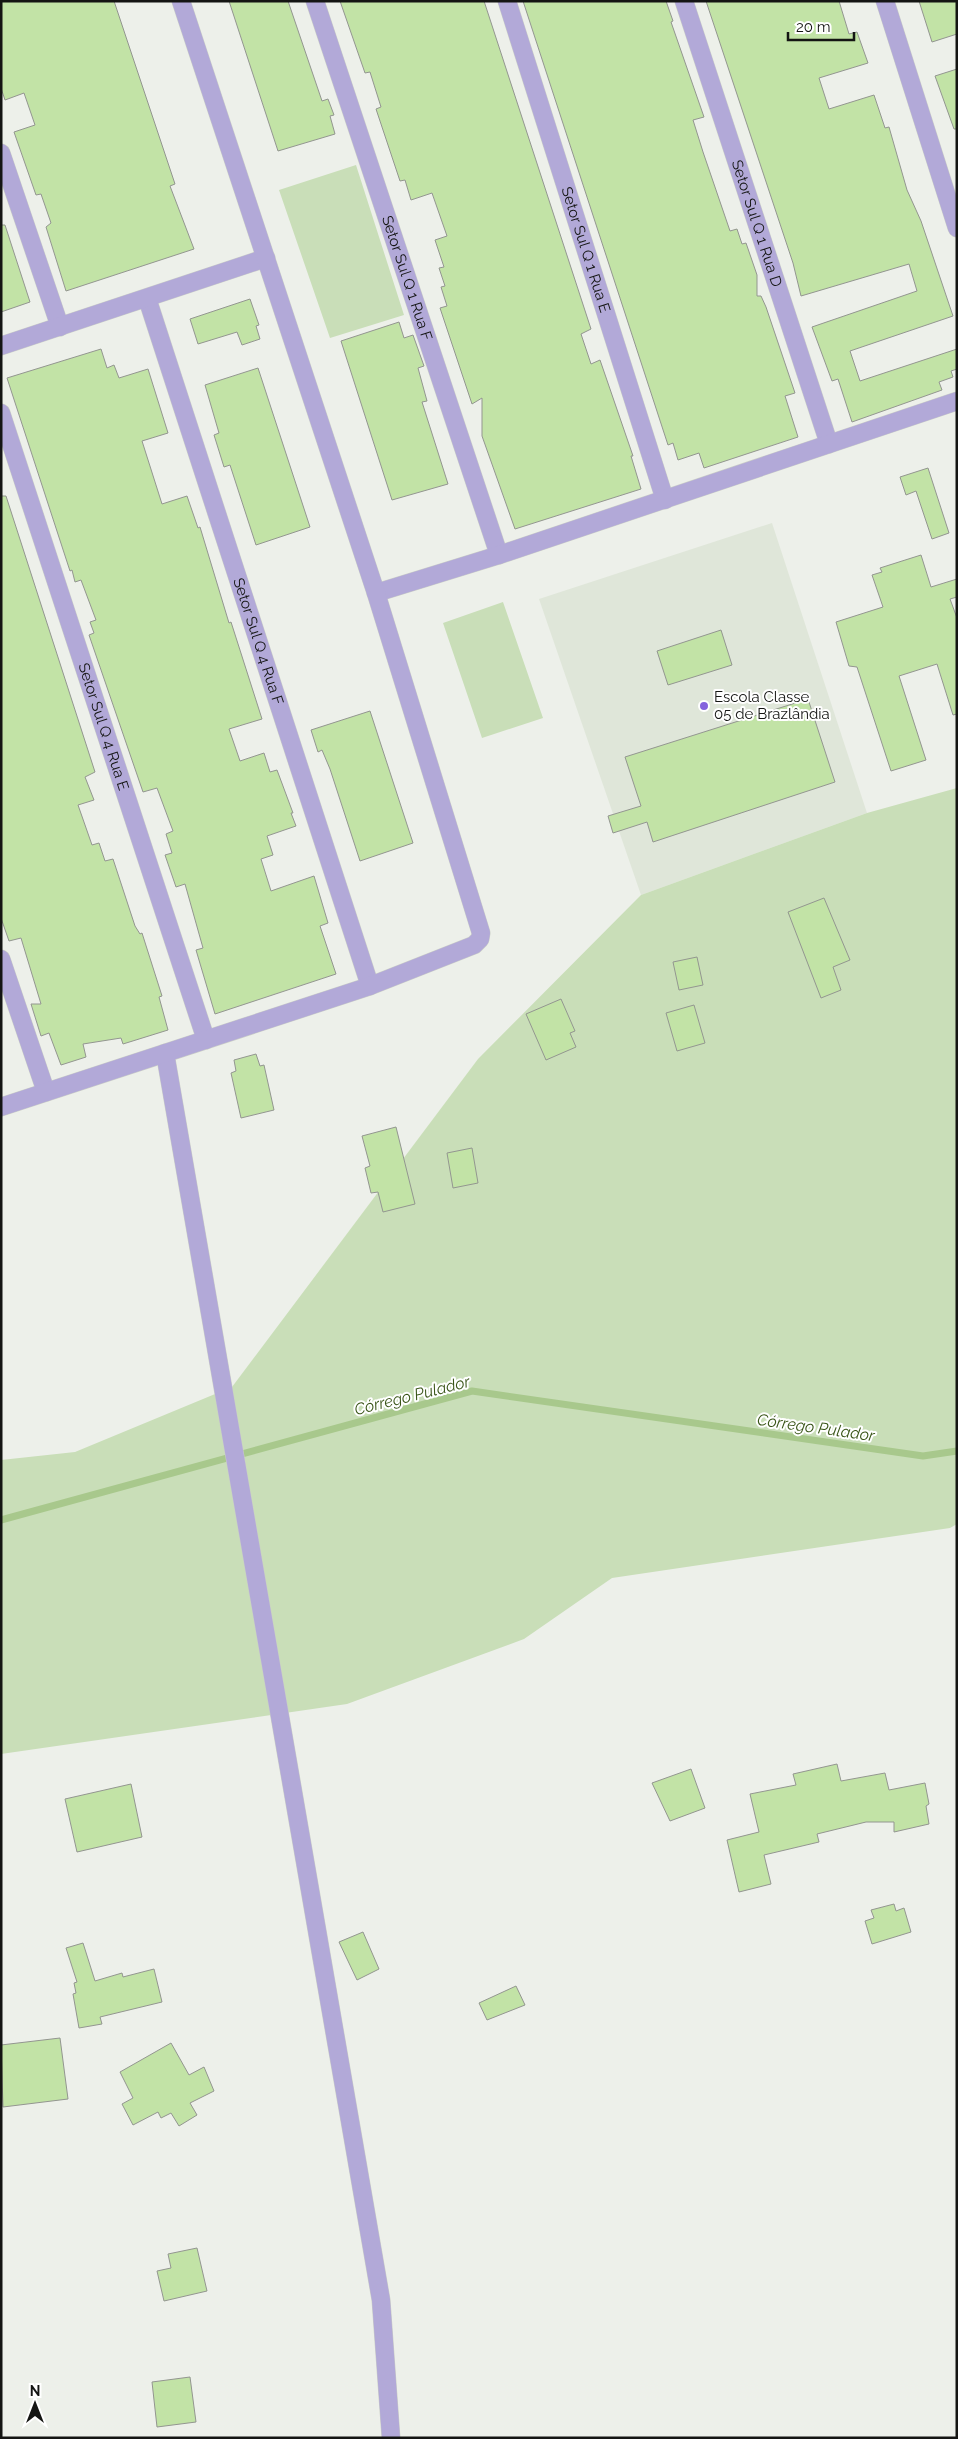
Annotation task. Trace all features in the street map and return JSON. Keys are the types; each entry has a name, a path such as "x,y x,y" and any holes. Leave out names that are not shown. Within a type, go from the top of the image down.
{"street":[{"path":"1,1107 370,986 474,945 480,939 481,933 376,592 181,1"},
{"name":"Setor Sul Q 1 Rua F","path":"315,1 499,555"},
{"name":"Setor Sul Q 1 Rua E","path":"507,1 665,500"},
{"name":"Setor Sul Q 1 Rua D","path":"684,1 829,444"},
{"path":"885,1 957,228"},
{"path":"1,153 60,327"},
{"path":"1,346 266,258"},
{"name":"Setor Sul Q 4 Rua F","path":"147,298 370,986"},
{"path":"376,592 499,555 957,401"},
{"name":"Setor Sul Q 4 Rua E","path":"1,413 206,1040"},
{"path":"1,959 46,1092"},
{"path":"165,1053 381,2300 391,2438"}],"shaded area":[{"name":"Escola Classe 05 de Brazlândia","path":"772,523 867,813 641,895 539,599"}],"green space":[{"path":"356,165 404,315 330,338 279,190"},
{"path":"503,602 543,718 482,738 443,623"},
{"path":"957,788 957,1524 950,1528 612,1578 524,1639 347,1704 1,1754 1,1460 75,1452 232,1387 478,1059 641,895 867,813"}],"building":[{"path":"1,1 114,1 175,184 170,186 194,249 66,291 46,227 51,223 41,194 36,195 14,132 35,125 24,93 5,100 1,88"},
{"path":"229,1 288,1 322,101 328,99 334,115 330,116 335,134 278,151"},
{"path":"340,1 484,1 591,329 581,334 591,364 600,360 633,456 631,456 641,489 515,529 482,436 482,398 472,404 440,308 447,306 441,287 445,286 439,268 444,267 435,240 447,236 432,193 411,200 405,180 400,181 376,109 381,107 370,72 365,73"},
{"path":"523,1 666,1 673,21 671,22 704,117 693,120 703,152 730,231 737,229 742,244 746,243 757,275 757,296 761,296 766,307 795,393 785,396 798,437 704,468 699,453 678,460 673,443 668,445"},
{"path":"706,1 839,1 849,34 857,32 868,63 819,78 829,109 874,95 885,128 889,127 907,190 921,221 953,316 850,351 860,381 957,349 957,369 951,371 953,377 939,382 942,390 852,422 838,379 832,381 812,327 917,291 909,264 801,296 793,263"},
{"path":"919,1 957,1 957,34 932,42"},
{"path":"957,69 957,129 954,129 935,76"},
{"path":"1,225 5,225 30,302 1,312"},
{"path":"250,299 259,325 256,326 260,339 242,345 237,332 198,344 190,319"},
{"path":"399,322 404,338 413,335 424,366 418,368 427,401 422,402 448,484 392,500 341,341"},
{"path":"101,349 107,368 114,365 119,378 148,369 168,433 142,441 162,504 187,496 198,528 200,527 229,623 231,622 262,719 229,729 240,761 264,753 270,772 277,770 293,813 291,813 296,826 267,836 273,855 261,859 271,891 314,876 328,923 320,926 336,974 215,1014 196,950 203,948 185,884 176,887 165,855 172,853 166,834 173,831 157,788 143,792 89,635 94,633 90,622 96,620 81,580 75,582 72,570 70,571 7,378"},
{"path":"258,368 310,527 256,545 230,465 224,467 214,435 219,433 205,385"},
{"path":"928,468 949,533 932,539 916,491 906,495 900,477"},
{"path":"1,496 6,496 95,772 85,777 94,800 78,805 92,845 99,843 105,861 113,859 135,926 140,934 142,933 162,996 159,997 168,1030 123,1044 121,1038 83,1044 86,1057 61,1065 49,1033 41,1036 31,1004 41,1004 21,938 9,941 1,918"},
{"path":"921,555 931,587 957,579 957,597 950,599 957,618 957,714 953,715 937,664 899,676 926,760 891,771 857,667 849,666 836,622 883,607 872,575 882,572 880,568"},
{"path":"721,630 732,665 668,685 657,651"},
{"path":"808,699 835,782 653,842 647,822 613,833 608,816 641,806 625,757"},
{"path":"370,711 413,843 360,861 330,769 322,750 318,752 311,730"},
{"path":"824,898 850,960 833,967 841,990 821,998 788,912"},
{"path":"697,957 703,985 679,990 673,962"},
{"path":"561,999 575,1031 570,1033 576,1047 546,1060 526,1014"},
{"path":"694,1005 705,1043 677,1051 666,1013"},
{"path":"256,1054 260,1066 264,1065 274,1110 241,1118 231,1073 236,1071 234,1060"},
{"path":"396,1127 415,1204 383,1212 378,1192 371,1193 365,1168 370,1166 362,1136"},
{"path":"472,1148 478,1183 453,1188 447,1153"},
{"path":"837,1764 841,1781 885,1773 889,1790 925,1783 929,1804 926,1806 929,1824 894,1832 894,1822 866,1822 817,1834 819,1842 764,1855 771,1884 739,1892 727,1840 759,1832 750,1794 796,1785 793,1774"},
{"path":"691,1769 705,1808 670,1821 652,1783"},
{"path":"131,1784 142,1837 77,1852 65,1799"},
{"path":"894,1904 896,1911 904,1908 911,1932 872,1944 865,1921 874,1918 871,1910"},
{"path":"363,1932 379,1969 357,1980 339,1942"},
{"path":"83,1943 95,1981 122,1973 123,1977 154,1969 162,2002 100,2017 102,2024 79,2028 73,1994 76,1993 74,1983 77,1982 66,1948"},
{"path":"516,1986 525,2005 487,2020 479,2003"},
{"path":"60,2038 68,2099 3,2107 1,2045"},
{"path":"171,2043 189,2075 204,2067 214,2091 190,2103 197,2115 179,2126 171,2113 161,2118 158,2112 133,2125 122,2104 133,2098 120,2072"},
{"path":"197,2248 207,2291 164,2301 157,2271 171,2268 168,2254"},
{"path":"190,2377 196,2422 157,2427 152,2382"}],"waterway":[{"name":"Córrego Pulador","path":"1,1520 472,1391 923,1456 957,1451"}],"place":[{"name":"Escola Classe 05 de Brazlândia","path":"704,706"}]}
